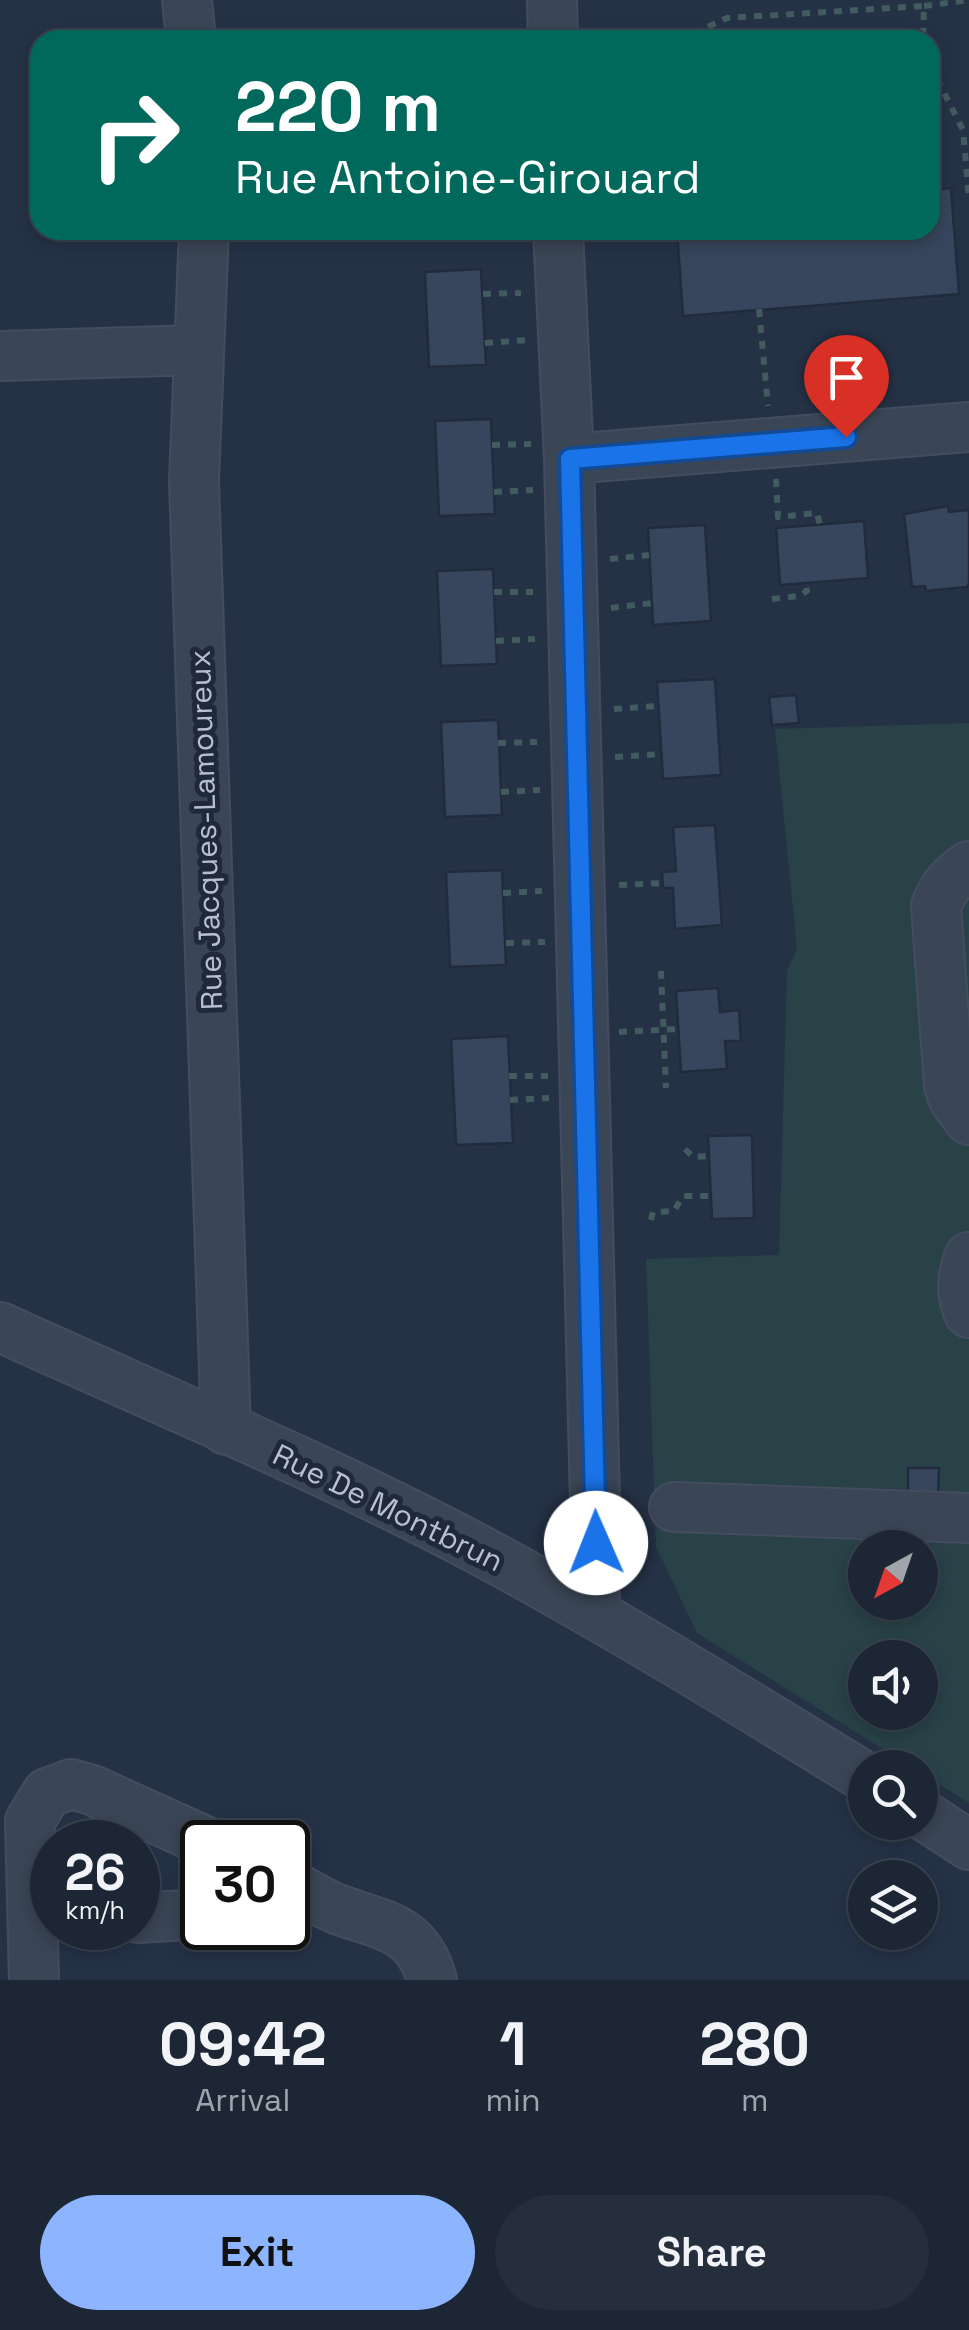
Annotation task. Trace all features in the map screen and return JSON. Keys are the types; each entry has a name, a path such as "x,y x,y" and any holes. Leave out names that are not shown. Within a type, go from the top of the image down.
{"street":[{"path":"187,0 189,30"},
{"path":"552,0 553,30"},
{"name":"Rue Jacques-Lamoureux","path":"204,240 194,481 226,1430"},
{"path":"558,240 553,464 595,1504 594,1614"},
{"path":"0,356 198,350"},
{"path":"553,464 969,427"},
{"path":"969,866 952,878 936,906 949,1086 969,1120"},
{"path":"969,1257 962,1283 969,1313"},
{"name":"Rue De Montbrun","path":"0,1327 401,1510 594,1614 848,1768"},
{"path":"674,1507 969,1518"},
{"path":"31,1820 47,1793 71,1784 158,1820"},
{"path":"938,1824 969,1845"},
{"path":"310,1908 386,1925 406,1936 420,1948 432,1980"},
{"path":"34,1980 39,1950"}],"path":[{"path":"700,30 727,18 969,0"},
{"path":"924,6 924,30"},
{"path":"940,84 964,130 969,199"},
{"path":"482,294 539,293"},
{"path":"759,309 769,418"},
{"path":"485,342 540,339"},
{"path":"492,445 553,464"},
{"path":"494,492 553,464"},
{"path":"775,464 778,517 816,513 820,525"},
{"path":"594,561 649,555"},
{"path":"772,599 799,596 807,591 805,583"},
{"path":"494,592 548,592"},
{"path":"594,610 652,603"},
{"path":"496,641 549,638"},
{"path":"598,710 658,706"},
{"path":"498,743 552,742"},
{"path":"598,758 661,754"},
{"path":"501,792 554,790"},
{"path":"602,886 663,883"},
{"path":"504,893 557,890"},
{"path":"506,943 558,942"},
{"path":"661,971 666,1088"},
{"path":"607,1033 678,1029"},
{"path":"510,1076 562,1076"},
{"path":"510,1100 563,1097"},
{"path":"685,1148 693,1157 709,1156"},
{"path":"651,1220 652,1212 674,1211 683,1196 711,1196"}],"green space":[{"path":"969,723 969,1803 938,1783 938,1750 885,1750 853,1730 938,1730 938,1640 848,1640 848,1727 697,1633 656,1547 646,1259 779,1255 787,971 797,949 775,729"}],"building":[{"path":"951,188 959,294 683,316 678,240 940,240 940,189"},
{"path":"481,269 486,365 429,367 425,272"},
{"path":"491,419 495,514 439,516 435,421"},
{"path":"948,506 949,512 969,510 969,583 967,587 926,591 925,586 912,587 904,514"},
{"path":"864,521 868,578 780,585 776,528"},
{"path":"705,525 711,621 653,625 648,528"},
{"path":"493,569 497,664 441,666 437,571"},
{"path":"715,679 721,775 663,779 657,682"},
{"path":"796,695 799,723 772,725 769,697"},
{"path":"498,720 502,815 445,817 441,722"},
{"path":"715,825 722,925 675,929 673,888 663,888 662,872 676,871 673,827"},
{"path":"502,870 506,965 450,967 446,872"},
{"path":"718,988 720,1012 739,1010 741,1041 725,1041 727,1069 681,1072 676,991"},
{"path":"508,1036 513,1143 456,1145 451,1039"},
{"path":"752,1135 754,1218 712,1219 708,1136"},
{"path":"908,1468 939,1468 938,1504 908,1504"}],"route":[{"path":"596,1543 570,459 846,437"}]}
